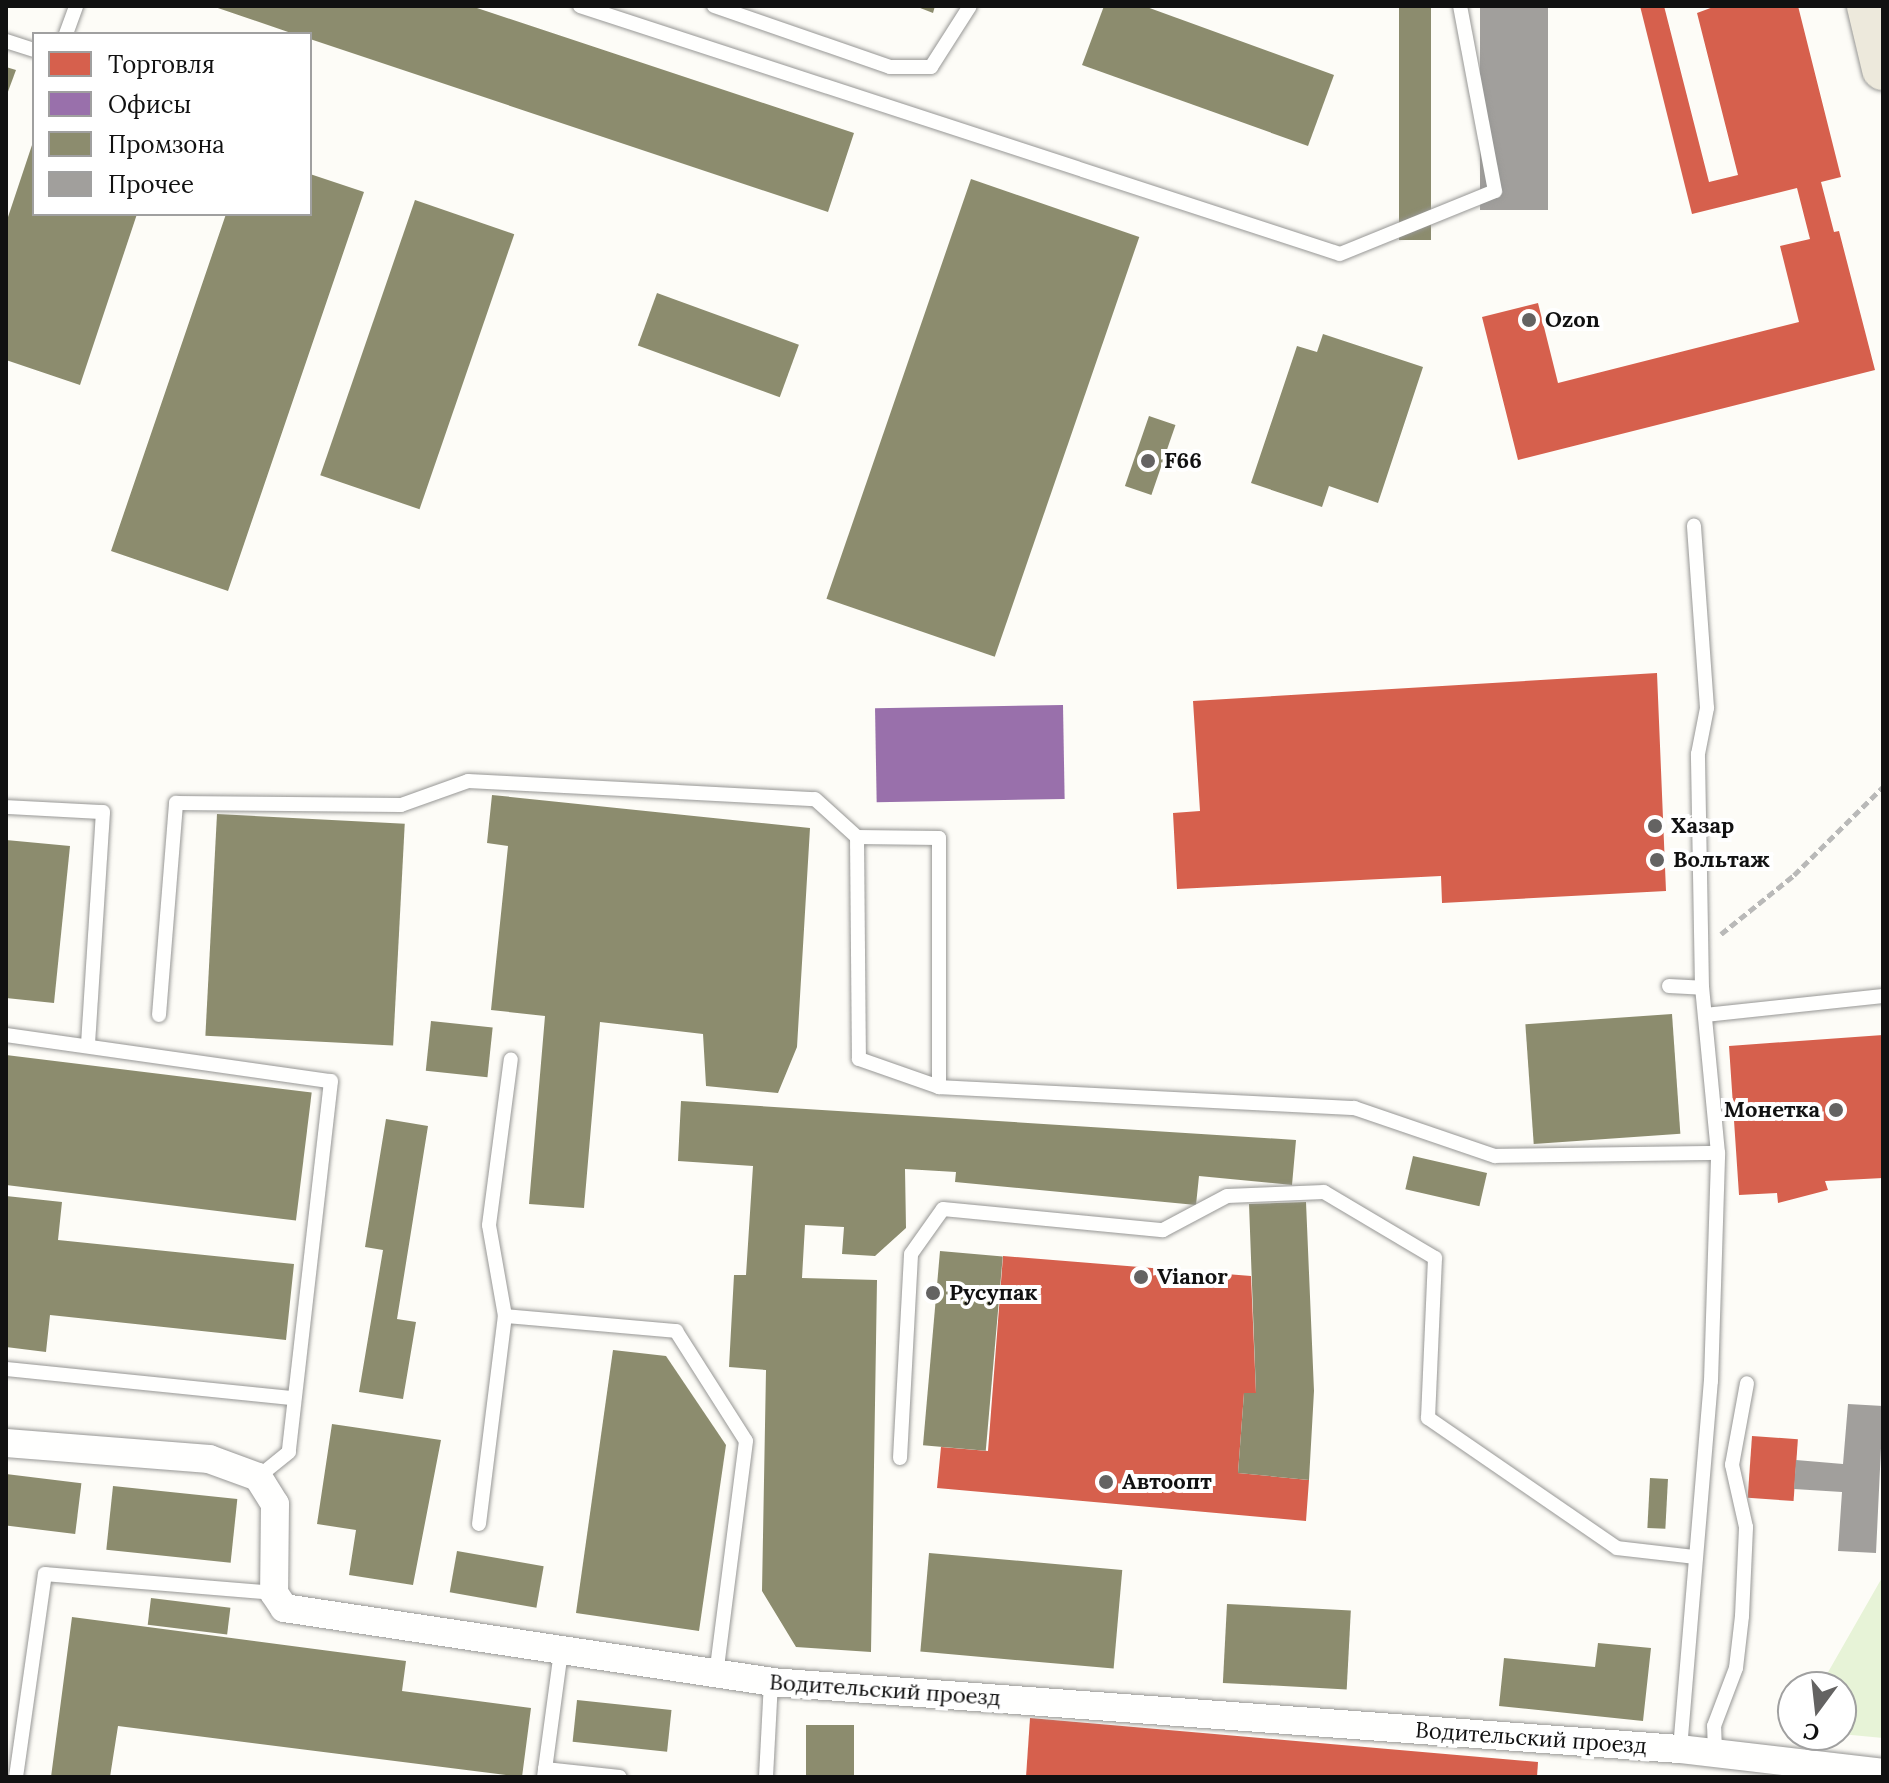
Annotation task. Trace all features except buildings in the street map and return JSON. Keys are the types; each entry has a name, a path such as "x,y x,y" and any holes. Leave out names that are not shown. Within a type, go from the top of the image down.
{"main road":[{"path":"1868,6 1883,69"}],"street":[{"path":"6,1443 209,1459 258,1477 275,1504 274,1593"},
{"name":"Водительский проезд","path":"274,1593 284,1608 716,1676 1680,1749 1883,1773"}],"lane":[{"path":"67,32 76,6"},
{"path":"580,6 1340,254 1495,191 1460,6"},
{"path":"714,6 890,67 931,67 970,6"},
{"path":"6,41 32,49"},
{"path":"1680,1749 1711,1381 1718,1153 1702,988 1698,754 1707,708 1694,525"},
{"path":"159,1015 176,803 401,805 468,781 815,799 857,837 939,838 939,1087"},
{"path":"6,807 103,812 88,1046"},
{"path":"857,837 859,1059 939,1087 1354,1108 1495,1156 1718,1153"},
{"path":"1669,986 1702,988"},
{"path":"1705,1015 1883,996"},
{"path":"6,1035 331,1081 292,1398 289,1452 258,1477"},
{"path":"479,1524 505,1316 489,1225 511,1059"},
{"path":"900,1458 911,1254 943,1209 1163,1230 1227,1196 1324,1192 1435,1258 1428,1418 1617,1548 1695,1557"},
{"path":"505,1316 676,1331 746,1441 716,1676"},
{"path":"6,1369 292,1398"},
{"path":"1715,1752 1714,1726 1736,1668 1742,1616 1746,1527 1732,1465 1747,1383"},
{"path":"16,1777 45,1574 274,1593"},
{"path":"561,1652 544,1773 620,1777"},
{"path":"766,1777 771,1682"}],"path":[{"path":"1701,949 1794,875 1883,787"}],"green space":[{"path":"1883,1576 1883,1738 1857,1736 1857,1671 1829,1671"}],"place":[{"name":"Ozon","path":"1529,320"},
{"name":"F66","path":"1148,461"},
{"name":"Хазар","path":"1655,826"},
{"name":"Вольтаж","path":"1657,860"},
{"name":"Монетка","path":"1836,1110"},
{"name":"Vianor","path":"1141,1277"},
{"name":"Русупак","path":"933,1293"},
{"name":"Автоопт","path":"1106,1482"}]}
